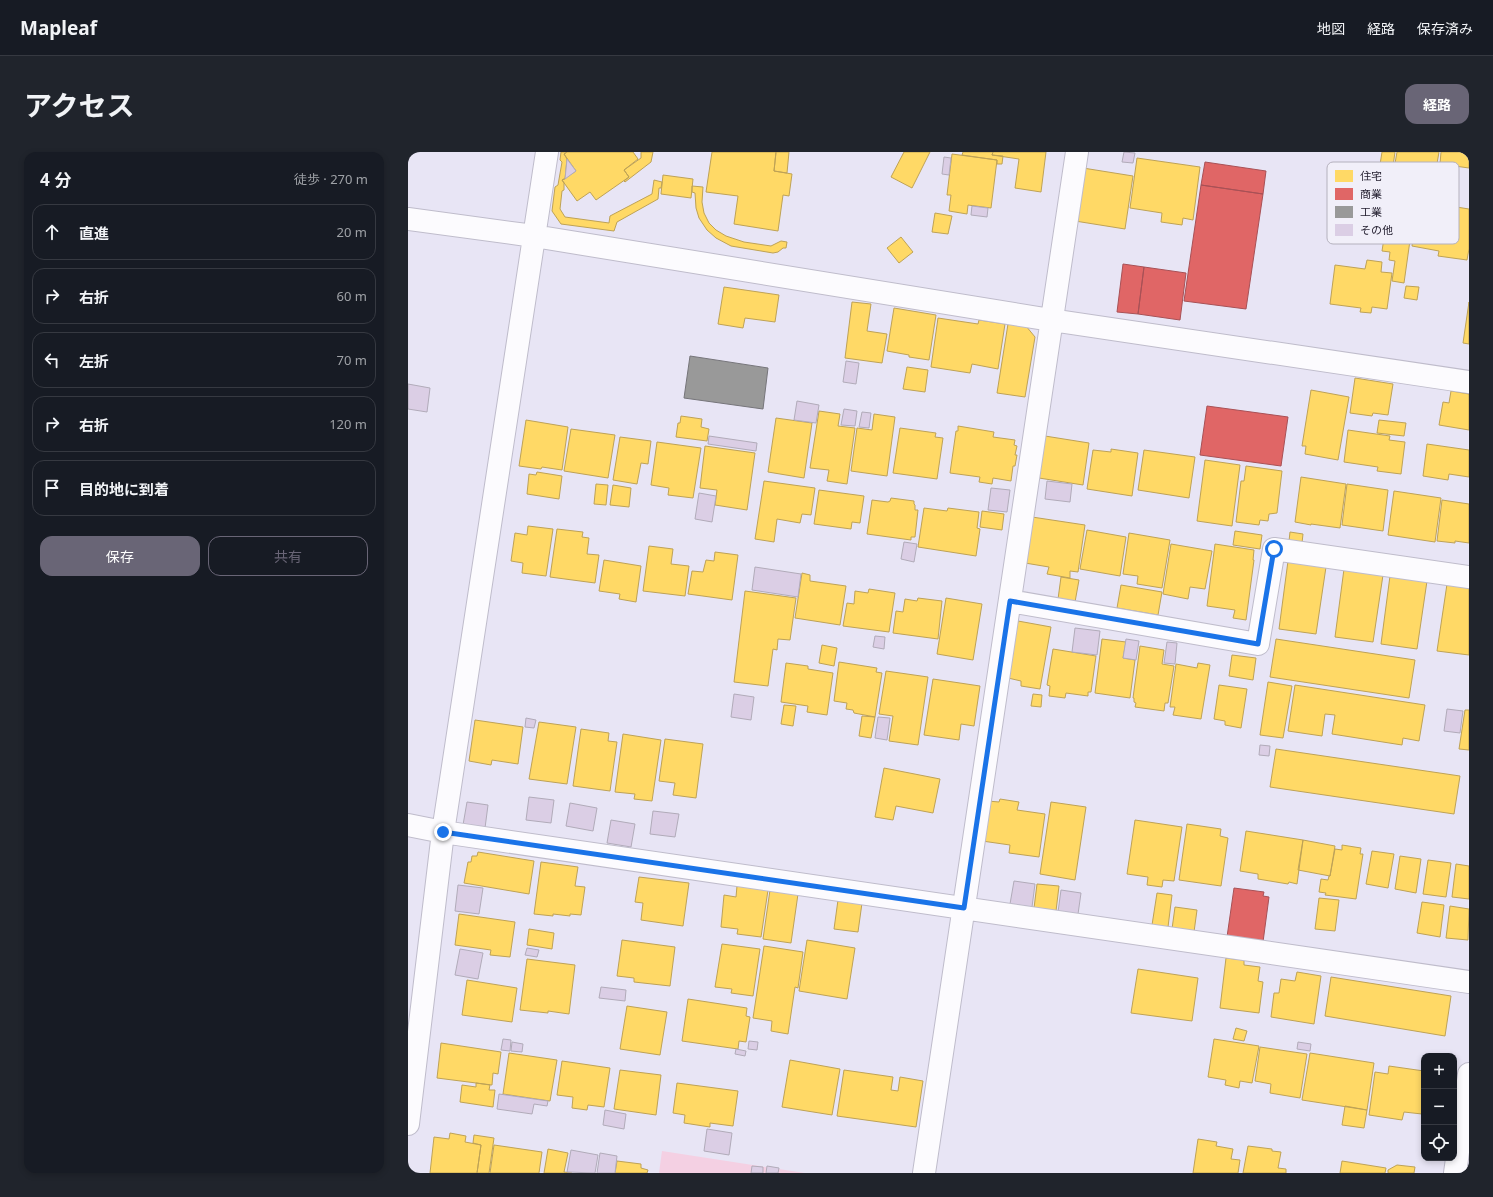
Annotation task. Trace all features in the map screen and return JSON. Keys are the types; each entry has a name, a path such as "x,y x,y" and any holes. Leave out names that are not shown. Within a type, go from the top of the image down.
{"street":[{"path":"408,1124 443,832 547,152"},
{"path":"924,1173 1077,152"},
{"path":"408,219 534,236 1051,320 1469,382"},
{"path":"1010,601 1258,644 1274,549 1469,577"},
{"path":"408,826 1469,982"},
{"path":"1455,1173 1469,1074"}],"shaded area":[{"path":"662,1151 805,1173 659,1173"}],"building: 住宅":[{"path":"561,152 567,152 564,154 567,159 565,179 562,180 564,183 564,190 562,191 560,209 565,217 609,223 610,216 652,194 654,180 662,182 661,188 659,188 658,199 617,222 614,231 561,224 552,211 555,187 558,185 562,162 560,160"},
{"path":"567,152 633,152 638,159 624,170 629,177 596,200 590,192 577,201 562,180 576,171 564,154"},
{"path":"641,152 653,152 651,162 625,182 624,181 629,177 624,170 641,158"},
{"path":"712,152 776,152 774,171 792,174 789,196 783,195 778,231 734,224 738,196 706,192"},
{"path":"776,152 789,152 787,173 774,171"},
{"path":"904,152 930,152 912,188 891,177"},
{"path":"963,152 993,152 992,155 1003,156 1002,164 997,164 997,160 962,155"},
{"path":"993,152 1046,152 1041,192 1015,188 1019,159 992,155"},
{"path":"1382,152 1395,152 1394,162 1380,162"},
{"path":"1397,152 1439,152 1437,162 1395,162"},
{"path":"1441,152 1469,152 1469,168 1459,167 1459,162 1440,162"},
{"path":"952,154 997,160 991,208 968,205 967,214 949,211 951,195 947,195"},
{"path":"1137,158 1200,167 1193,220 1183,218 1182,225 1161,222 1162,213 1130,208"},
{"path":"1083,168 1133,176 1125,229 1075,221"},
{"path":"663,175 693,179 691,198 661,194"},
{"path":"692,186 703,187 702,202 704,213 709,223 716,230 726,236 744,242 771,246 781,241 787,242 786,248 773,253 731,246 716,238 707,230 699,218 696,208 695,193 692,192"},
{"path":"1459,207 1469,209 1469,249 1467,260 1438,256 1439,251 1412,246 1412,244 1459,244"},
{"path":"935,213 952,216 948,234 932,232"},
{"path":"901,237 913,252 899,263 887,248"},
{"path":"1383,244 1410,244 1404,283 1392,281 1395,261 1389,260 1390,252 1382,251"},
{"path":"1367,260 1382,262 1381,272 1392,273 1387,309 1372,307 1371,313 1360,312 1361,308 1330,304 1335,265 1365,269"},
{"path":"1406,286 1419,287 1417,300 1404,298"},
{"path":"724,287 779,295 775,322 745,318 743,328 718,324"},
{"path":"852,302 871,304 867,331 887,334 882,363 845,358"},
{"path":"1469,302 1469,344 1463,343"},
{"path":"894,308 936,315 929,360 909,357 909,355 887,351"},
{"path":"938,318 978,324 979,320 1005,324 998,369 972,364 970,373 931,367"},
{"path":"1008,324 1026,326 1035,337 1025,397 997,393"},
{"path":"907,367 928,370 925,392 903,389"},
{"path":"1355,378 1393,384 1388,415 1373,413 1372,416 1350,413"},
{"path":"1311,390 1349,397 1338,460 1305,454 1306,446 1302,446"},
{"path":"1451,391 1469,394 1469,430 1439,425 1443,402 1449,403"},
{"path":"819,411 840,414 838,426 855,428 847,484 827,481 829,470 810,468"},
{"path":"874,414 895,417 887,476 851,471 857,428 872,430"},
{"path":"681,416 702,419 701,427 709,429 707,441 676,437 678,423 680,423"},
{"path":"776,418 812,423 804,478 768,472"},
{"path":"526,420 568,427 562,470 519,466"},
{"path":"1379,420 1406,423 1404,436 1377,433"},
{"path":"958,426 994,432 993,437 1015,440 1014,445 1017,446 1015,455 1017,455 1015,466 1013,466 1011,481 993,478 992,484 979,482 980,477 950,473"},
{"path":"900,428 936,433 935,437 943,438 937,479 893,473"},
{"path":"571,429 615,435 608,478 564,471"},
{"path":"1348,430 1390,436 1389,440 1405,442 1401,474 1377,471 1378,467 1344,462"},
{"path":"1045,436 1089,443 1083,485 1039,478"},
{"path":"620,437 651,441 648,464 641,463 637,484 613,480"},
{"path":"657,442 701,448 693,498 668,495 669,488 651,485"},
{"path":"1427,444 1469,450 1469,477 1449,474 1448,480 1423,476"},
{"path":"705,446 755,453 747,510 715,505 717,490 700,488"},
{"path":"1111,449 1138,453 1132,496 1087,489 1093,450 1111,452"},
{"path":"1144,450 1195,457 1189,498 1138,490"},
{"path":"1205,460 1240,465 1232,526 1197,521"},
{"path":"1246,466 1282,471 1277,513 1269,514 1268,521 1260,520 1259,525 1236,522 1241,481 1244,481"},
{"path":"537,472 562,476 559,499 527,494 529,474 536,475"},
{"path":"1301,477 1346,484 1340,528 1295,522"},
{"path":"764,481 815,488 811,515 802,514 800,523 777,519 774,542 755,539"},
{"path":"596,484 608,485 606,505 594,504"},
{"path":"1347,484 1388,490 1383,531 1342,525"},
{"path":"613,485 631,488 629,507 610,505"},
{"path":"819,490 864,496 860,523 852,522 851,529 814,524"},
{"path":"1394,491 1441,498 1435,542 1388,535"},
{"path":"891,498 914,501 915,510 918,510 915,537 911,537 911,540 867,534 872,500 888,502"},
{"path":"1442,500 1469,504 1469,543 1437,541"},
{"path":"924,508 947,511 948,508 979,512 977,528 980,529 976,556 918,547"},
{"path":"982,511 1004,514 1002,530 980,527"},
{"path":"1032,517 1085,525 1078,572 1070,571 1070,578 1047,574 1049,567 1025,563"},
{"path":"528,526 553,529 546,576 522,573 523,563 511,561 515,533 527,535"},
{"path":"557,529 583,532 582,537 589,538 587,554 599,555 595,583 550,577"},
{"path":"1087,530 1126,537 1120,576 1080,569"},
{"path":"1235,531 1262,535 1260,549 1233,545"},
{"path":"1290,532 1303,534 1302,543 1289,541"},
{"path":"1129,533 1170,540 1162,588 1137,584 1138,576 1123,574"},
{"path":"1171,544 1212,551 1205,589 1190,587 1188,599 1163,594"},
{"path":"1215,544 1254,550 1246,620 1233,618 1235,610 1207,606"},
{"path":"649,546 673,549 671,564 689,566 685,596 643,591"},
{"path":"715,552 738,555 732,600 688,594 692,571 703,572 706,560 714,561"},
{"path":"604,560 641,566 636,602 619,599 620,594 599,591"},
{"path":"1288,561 1326,567 1316,634 1279,629"},
{"path":"1344,569 1383,575 1373,642 1335,637"},
{"path":"802,573 810,575 810,581 846,586 840,625 795,618"},
{"path":"1390,576 1427,581 1417,649 1381,644"},
{"path":"1061,577 1079,580 1075,602 1058,599"},
{"path":"1447,584 1469,587 1469,655 1437,651"},
{"path":"1121,585 1162,592 1158,615 1117,608"},
{"path":"869,589 895,593 889,632 843,626 847,603 854,604 855,591 868,593"},
{"path":"745,591 796,598 790,640 778,639 777,650 773,649 768,686 734,682"},
{"path":"918,598 942,601 938,639 893,633 896,611 903,612 905,599 917,601"},
{"path":"946,598 982,604 973,660 937,654"},
{"path":"1018,621 1051,627 1040,689 1021,686 1021,681 1008,678"},
{"path":"1102,639 1126,642 1123,658 1135,660 1130,698 1095,693"},
{"path":"1276,639 1415,660 1409,698 1270,677"},
{"path":"822,645 837,648 834,666 819,663"},
{"path":"1140,646 1164,650 1162,664 1174,666 1168,703 1165,703 1164,711 1135,707 1136,703 1134,702 1133,698"},
{"path":"1053,649 1096,656 1091,692 1088,692 1088,696 1066,693 1065,698 1049,696 1050,686 1047,685"},
{"path":"1232,655 1256,658 1253,680 1229,676"},
{"path":"839,662 877,668 876,672 882,673 875,717 854,713 853,710 846,709 847,703 834,701"},
{"path":"786,663 808,666 808,669 833,673 827,715 807,712 808,706 781,702"},
{"path":"1198,663 1210,665 1201,719 1173,715 1175,707 1170,707 1176,664 1197,668"},
{"path":"886,671 928,677 918,745 889,741 893,716 879,714"},
{"path":"933,679 980,686 974,726 961,724 959,740 924,735"},
{"path":"1268,682 1292,686 1283,738 1260,735"},
{"path":"1219,685 1247,689 1241,728 1225,725 1225,721 1214,719"},
{"path":"1295,685 1425,705 1419,741 1403,738 1402,745 1332,734 1335,715 1325,714 1322,736 1288,731"},
{"path":"1033,694 1042,695 1041,707 1031,706"},
{"path":"784,705 796,706 793,726 781,724"},
{"path":"1465,710 1469,710 1469,750 1459,749"},
{"path":"862,716 875,717 871,738 859,736"},
{"path":"475,720 523,727 518,764 492,760 491,765 469,761"},
{"path":"539,722 576,727 567,784 529,779"},
{"path":"581,729 609,733 608,741 617,742 610,791 573,786"},
{"path":"623,734 661,740 652,801 634,799 635,794 615,792"},
{"path":"665,739 703,744 696,798 673,795 675,783 659,781"},
{"path":"1276,749 1460,776 1454,814 1270,787"},
{"path":"884,768 940,779 933,813 896,806 893,820 875,817"},
{"path":"1000,799 1019,802 1017,810 1045,814 1039,857 1009,853 1010,845 982,841 988,801 999,802"},
{"path":"1051,802 1086,807 1075,880 1040,874"},
{"path":"1135,820 1182,827 1174,881 1163,880 1162,887 1147,885 1148,877 1127,874"},
{"path":"1187,824 1221,829 1220,836 1228,838 1221,886 1179,880"},
{"path":"1246,831 1303,840 1297,884 1258,879 1258,874 1240,871"},
{"path":"1303,840 1335,846 1330,876 1298,870"},
{"path":"1342,845 1361,848 1360,854 1363,854 1356,899 1325,895 1326,893 1319,892 1321,879 1328,880 1330,876 1335,849 1342,850"},
{"path":"1372,851 1394,854 1388,888 1366,884"},
{"path":"478,852 534,861 529,894 464,883 468,862 471,862 472,856 477,856"},
{"path":"1400,856 1421,859 1416,893 1395,889"},
{"path":"1428,860 1451,863 1446,897 1423,894"},
{"path":"541,862 578,867 575,886 585,887 581,915 570,914 570,916 553,914 553,916 534,914"},
{"path":"1456,864 1469,866 1469,899 1452,897"},
{"path":"639,877 689,883 683,926 641,920 643,903 635,902"},
{"path":"1037,884 1059,886 1056,911 1034,908"},
{"path":"737,886 768,890 761,937 737,934 738,929 721,927 724,895 736,897"},
{"path":"770,890 798,894 791,943 763,939"},
{"path":"1157,893 1172,895 1168,927 1152,925"},
{"path":"1319,898 1339,900 1335,931 1315,929"},
{"path":"838,900 862,903 858,932 834,929"},
{"path":"1422,902 1444,905 1440,937 1417,933"},
{"path":"1450,906 1469,909 1468,940 1446,938"},
{"path":"1175,907 1197,910 1194,932 1172,929"},
{"path":"459,914 515,922 510,957 490,955 491,950 455,945"},
{"path":"529,929 554,933 552,949 527,945"},
{"path":"622,940 675,947 670,986 634,982 634,978 617,976"},
{"path":"807,940 855,948 847,999 799,991"},
{"path":"722,944 760,949 753,996 731,993 732,989 715,987"},
{"path":"764,946 803,952 798,988 795,987 788,1034 771,1031 772,1021 753,1018"},
{"path":"1226,958 1244,960 1244,965 1260,967 1258,981 1263,982 1259,1013 1220,1008"},
{"path":"527,959 575,965 569,1014 548,1011 548,1013 520,1010"},
{"path":"1138,969 1198,978 1192,1021 1131,1013"},
{"path":"1297,972 1321,976 1314,1024 1271,1017 1274,993 1279,993 1281,979 1295,981"},
{"path":"1331,977 1451,996 1445,1036 1325,1016"},
{"path":"467,980 517,988 512,1022 462,1015"},
{"path":"688,999 747,1008 746,1016 750,1017 746,1042 739,1041 738,1049 682,1041"},
{"path":"627,1006 667,1012 660,1055 620,1049"},
{"path":"1236,1028 1247,1031 1244,1041 1233,1039"},
{"path":"1214,1039 1259,1046 1252,1083 1240,1081 1239,1088 1225,1085 1226,1080 1208,1077"},
{"path":"441,1043 501,1052 498,1074 493,1073 492,1085 437,1078"},
{"path":"1260,1047 1307,1054 1300,1098 1270,1093 1271,1084 1255,1081"},
{"path":"509,1053 557,1060 550,1101 503,1094"},
{"path":"1310,1053 1374,1063 1367,1110 1302,1100"},
{"path":"790,1060 840,1069 832,1115 782,1107"},
{"path":"562,1061 610,1068 604,1107 588,1105 587,1110 572,1108 573,1097 557,1095"},
{"path":"1389,1066 1421,1071 1421,1114 1404,1112 1402,1120 1369,1115 1375,1072 1388,1074"},
{"path":"620,1070 661,1075 656,1115 614,1109"},
{"path":"844,1070 893,1077 891,1090 898,1091 900,1077 923,1081 916,1127 837,1116"},
{"path":"476,1083 490,1085 489,1090 495,1090 493,1107 460,1102 462,1085 476,1087"},
{"path":"677,1083 738,1091 733,1126 710,1123 710,1127 684,1123 685,1115 673,1113"},
{"path":"1345,1106 1367,1110 1364,1128 1342,1125"},
{"path":"450,1133 466,1136 465,1142 481,1145 477,1173 430,1173 434,1137 449,1139"},
{"path":"474,1135 494,1138 489,1173 477,1173 481,1145 473,1143"},
{"path":"1198,1139 1217,1142 1216,1146 1233,1149 1231,1159 1240,1160 1238,1173 1193,1173"},
{"path":"494,1145 542,1152 539,1173 490,1173"},
{"path":"1248,1146 1272,1149 1272,1151 1281,1152 1278,1168 1286,1169 1286,1173 1243,1173"},
{"path":"548,1149 568,1153 564,1172 572,1173 544,1173"},
{"path":"617,1161 641,1164 641,1168 648,1170 647,1173 615,1173"},
{"path":"1342,1161 1386,1168 1385,1173 1340,1173"},
{"path":"1397,1165 1415,1167 1414,1173 1388,1173 1388,1170"}],"building: 商業":[{"path":"1205,162 1266,171 1263,194 1201,185"},
{"path":"1201,185 1263,194 1246,309 1184,301"},
{"path":"1123,264 1144,267 1138,314 1117,312"},
{"path":"1144,267 1186,273 1180,320 1138,314"},
{"path":"1207,406 1288,417 1281,466 1200,455"},
{"path":"1234,888 1264,892 1263,896 1269,897 1263,942 1227,937"}],"building: 工業":[{"path":"690,356 768,368 763,409 684,398"}],"building: その他":[{"path":"1124,152 1135,153 1133,163 1122,162"},
{"path":"944,157 951,158 949,175 942,174"},
{"path":"567,159 576,171 565,179"},
{"path":"972,206 988,208 987,217 971,215"},
{"path":"846,361 859,363 856,384 843,382"},
{"path":"408,384 430,388 427,412 408,409"},
{"path":"797,401 819,405 816,423 794,420"},
{"path":"844,409 857,411 855,426 841,425"},
{"path":"862,412 871,413 869,428 859,427"},
{"path":"709,436 757,443 756,451 708,444"},
{"path":"1047,481 1072,484 1070,502 1045,499"},
{"path":"991,488 1010,490 1007,512 988,510"},
{"path":"699,493 716,496 712,522 695,519"},
{"path":"904,542 917,544 914,562 901,559"},
{"path":"755,567 801,574 798,597 752,590"},
{"path":"1075,628 1100,631 1097,655 1072,652"},
{"path":"875,636 885,637 884,649 873,647"},
{"path":"1126,639 1139,641 1136,660 1123,658"},
{"path":"1167,642 1177,643 1175,664 1164,663"},
{"path":"734,694 754,697 751,720 731,717"},
{"path":"1447,709 1463,711 1460,733 1444,731"},
{"path":"878,717 890,718 887,740 875,738"},
{"path":"526,718 536,720 534,728 525,727"},
{"path":"1260,745 1270,746 1269,756 1259,755"},
{"path":"529,797 554,800 551,823 526,820"},
{"path":"467,802 488,805 485,828 463,825"},
{"path":"570,803 597,808 593,831 566,826"},
{"path":"653,811 679,814 675,837 650,834"},
{"path":"611,820 635,824 631,847 607,843"},
{"path":"1014,881 1035,884 1032,907 1010,904"},
{"path":"458,885 483,888 479,914 455,911"},
{"path":"1061,890 1081,893 1078,914 1058,912"},
{"path":"527,948 539,950 537,957 525,955"},
{"path":"460,949 483,953 478,979 455,975"},
{"path":"601,987 626,990 625,1001 599,998"},
{"path":"503,1039 511,1040 510,1051 501,1050"},
{"path":"749,1041 758,1042 757,1050 748,1049"},
{"path":"512,1042 523,1044 522,1052 511,1051"},
{"path":"1298,1042 1311,1044 1310,1051 1297,1049"},
{"path":"736,1049 746,1051 745,1056 735,1054"},
{"path":"499,1094 548,1101 547,1106 534,1104 532,1114 497,1109"},
{"path":"605,1110 626,1114 624,1129 603,1125"},
{"path":"707,1129 732,1133 729,1155 704,1151"},
{"path":"571,1150 598,1155 595,1173 567,1172"},
{"path":"600,1153 617,1156 615,1173 597,1173"},
{"path":"752,1166 763,1167 763,1173 751,1173"},
{"path":"767,1166 779,1168 778,1173 766,1173"}],"route":[{"path":"443,832 964,908 1010,601 1258,644 1274,549"}]}
